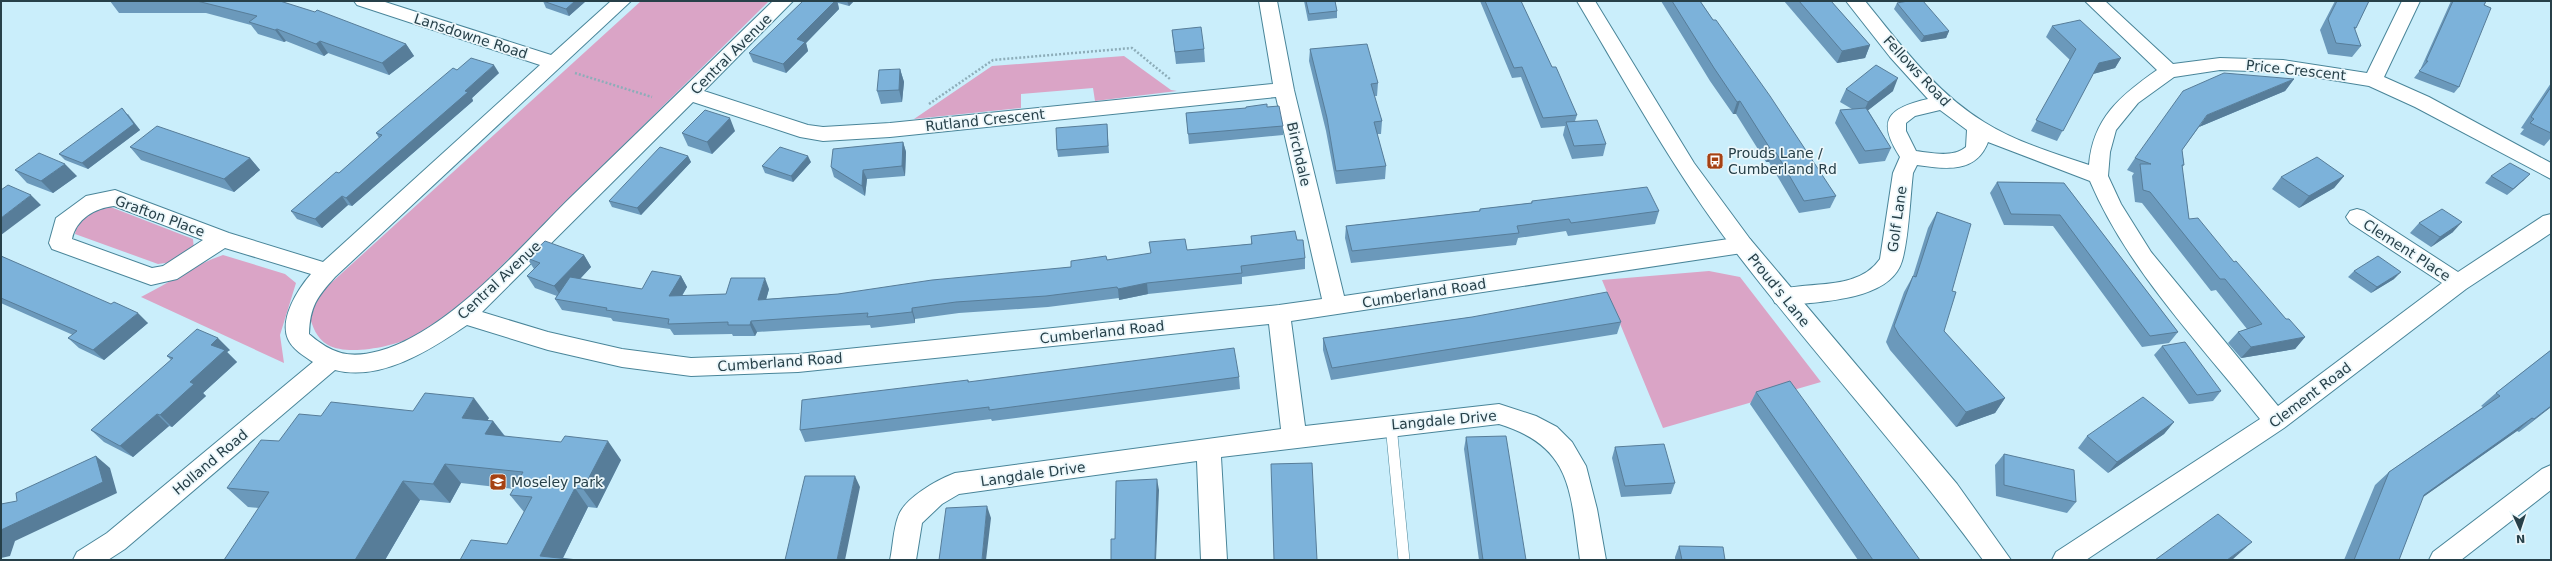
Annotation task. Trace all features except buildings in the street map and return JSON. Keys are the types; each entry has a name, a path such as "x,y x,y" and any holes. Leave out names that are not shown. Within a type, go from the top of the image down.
{"street":[{"name":"Lansdowne Road","path":"363,1 553,64"},
{"name":"Central Avenue","path":"622,1 327,271 305,295 298,316 298,337 311,349 330,360 355,365 388,357 426,341 464,316 784,1"},
{"name":"Birchdale","path":"1268,1 1284,90 1335,306"},
{"name":"Proud's Lane","path":"1586,1 1687,168 1742,245 1783,297 1948,492 1998,560"},
{"name":"Fellows Road","path":"1855,1 1911,68 1944,102 1977,127 2098,176"},
{"path":"2094,1 2169,71 2131,98 2107,128 2100,152 2098,176 2111,206 2143,258 2276,421"},
{"path":"2373,80 2411,1"},
{"name":"Price Crescent","path":"2169,71 2244,64 2283,66 2373,80 2422,102 2551,172"},
{"name":"Rutland Crescent","path":"685,100 807,132 823,134 890,130 1284,90"},
{"path":"1944,102 1912,108 1902,114 1896,121 1896,132 1899,142 1910,157 1936,161 1958,160 1969,156 1975,152 1977,146 1979,138 1977,127"},
{"name":"Golf Lane","path":"1783,297 1855,288 1881,275 1891,260 1903,172 1910,157"},
{"name":"Grafton Place","path":"222,239 169,274 151,277 60,243 64,224 93,201 115,198 222,239 327,271"},
{"name":"Clement Place","path":"2357,217 2458,284"},
{"name":"Clement Road","path":"2065,560 2276,421 2458,284 2551,222"},
{"name":"Cumberland Road","path":"464,316 555,343 622,358 691,367 798,363 1279,314 1742,245"},
{"path":"1279,314 1294,437"},
{"name":"Holland Road","path":"86,560 116,541 330,360"},
{"name":"Langdale Drive","path":"903,560 910,518 933,496 955,484 1209,451 1294,437 1499,414 1523,419 1550,434 1569,455 1578,477 1593,560"},
{"path":"1209,451 1214,560"},
{"path":"2442,560 2551,476"}],"lane":[{"path":"1391,425 1404,560"}],"path":[{"path":"890,130 993,60 1132,48 1194,99"},
{"path":"553,64 685,100"}],"shaded area":[{"path":"641,1 769,1 474,293 451,311 412,337 404,341 382,347 346,350 336,348 324,342 316,332 309,315 320,293"},
{"path":"1124,56 1171,90 1177,91 1095,101 1093,88 1021,94 1021,108 914,119 992,66"},
{"path":"108,206 193,239 194,250 173,262 158,264 75,234 79,222 83,218 91,212"},
{"path":"223,255 285,274 296,283 280,335 284,363 141,297 192,269"},
{"path":"1709,271 1740,277 1821,382 1663,428 1602,280"}],"place":[{"name":"Prouds Lane / Cumberland Rd","path":"1715,161"},
{"name":"Moseley Park","path":"498,482"}]}
